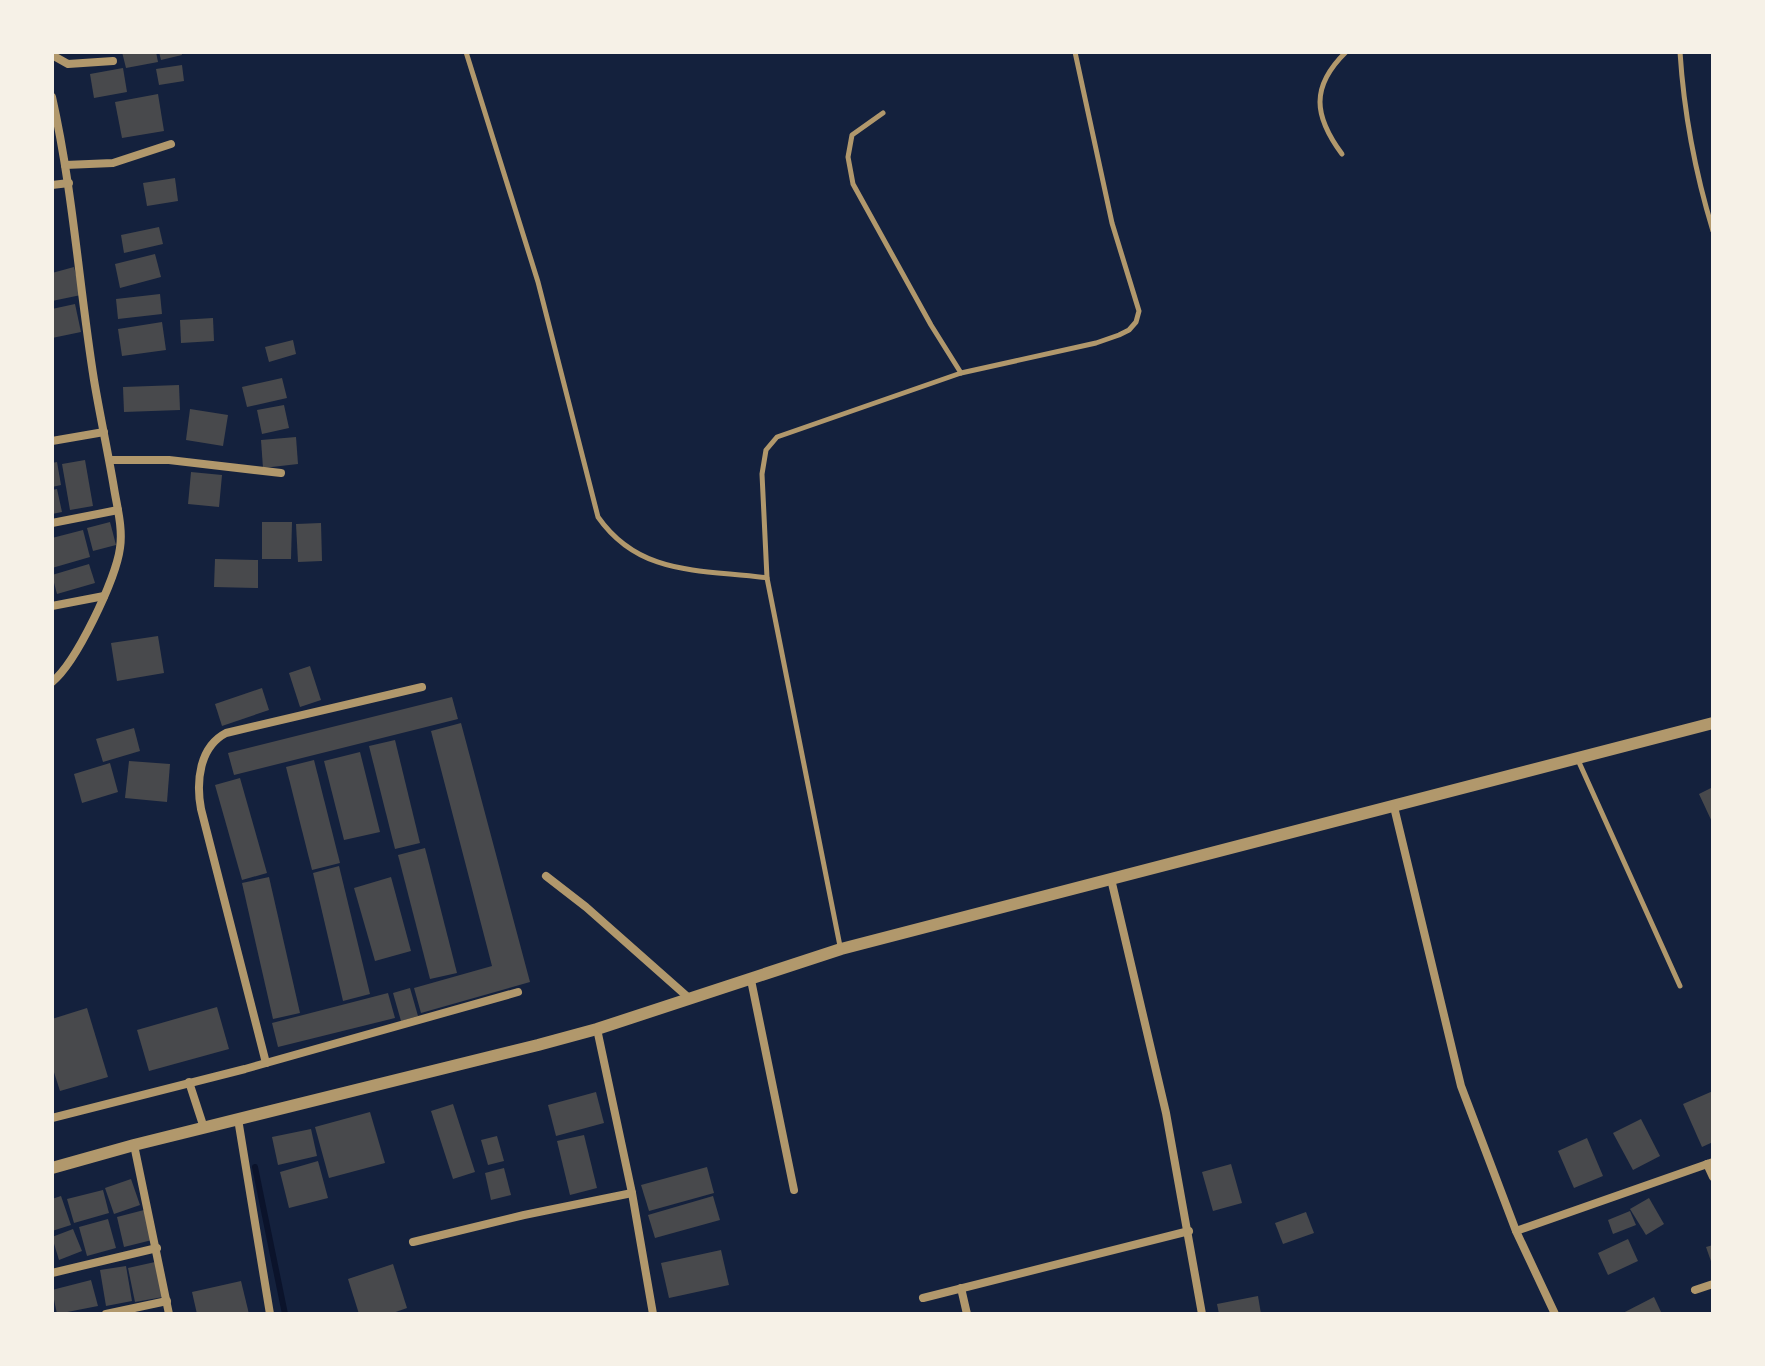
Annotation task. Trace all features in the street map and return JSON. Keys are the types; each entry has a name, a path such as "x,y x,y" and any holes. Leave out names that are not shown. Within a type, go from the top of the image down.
{"street":[{"path":"52,55 68,64 113,61"},
{"path":"52,97 69,183 94,379 118,510 120,548 104,596 69,662 53,683"},
{"path":"65,165 113,163 171,144"},
{"path":"52,185 69,183"},
{"path":"52,441 104,432"},
{"path":"110,460 169,460 281,473"},
{"path":"52,523 118,510"},
{"path":"52,606 104,596"},
{"path":"266,1063 201,809 198,788 205,754 218,737 226,733 422,687"},
{"path":"52,1168 597,1029 841,949 1713,723"},
{"path":"1394,807 1461,1086 1516,1231 1555,1314"},
{"path":"546,876 586,907 690,999"},
{"path":"1111,879 1166,1113 1202,1314"},
{"path":"751,980 794,1190"},
{"path":"52,1118 266,1063 518,992"},
{"path":"597,1029 632,1193 653,1314"},
{"path":"189,1082 204,1128"},
{"path":"238,1119 270,1314"},
{"path":"134,1145 169,1314"},
{"path":"1516,1231 1710,1163 1713,1177"},
{"path":"413,1242 632,1193"},
{"path":"923,1298 1189,1231"},
{"path":"52,1273 157,1248"},
{"path":"1695,1290 1713,1284"},
{"path":"961,1288 967,1314"},
{"path":"106,1314 167,1301"}],"lane":[{"path":"466,52 538,282 598,517 609,533 643,558 670,566 767,578"},
{"path":"841,949 767,578 762,474 766,450 777,437 961,373 1096,343 1129,330 1136,322 1139,311 1112,223 1075,52"},
{"path":"1342,154 1326,132 1320,113 1322,85 1333,65 1346,52"},
{"path":"1680,52 1689,136 1713,231"},
{"path":"883,113 852,135 848,157 853,184 961,373"},
{"path":"1578,760 1680,986"}],"building":[{"path":"122,52 156,52 158,62 126,68"},
{"path":"159,52 181,52 182,55 161,60"},
{"path":"182,65 184,81 159,85 156,69"},
{"path":"123,68 127,92 94,98 90,74"},
{"path":"158,94 164,131 122,138 115,102"},
{"path":"175,178 178,201 147,206 143,183"},
{"path":"159,227 163,244 124,253 121,235"},
{"path":"155,254 161,277 120,288 115,264"},
{"path":"74,267 81,295 52,301 52,273"},
{"path":"160,294 162,314 118,319 116,299"},
{"path":"75,304 81,332 52,338 52,309"},
{"path":"213,318 214,341 181,343 180,320"},
{"path":"162,322 166,350 122,356 118,329"},
{"path":"293,340 296,354 269,362 265,347"},
{"path":"282,378 287,398 247,407 242,387"},
{"path":"179,385 180,410 124,412 123,387"},
{"path":"284,405 289,428 262,434 257,410"},
{"path":"190,409 228,415 223,446 186,440"},
{"path":"296,437 298,464 263,468 261,440"},
{"path":"85,460 93,506 70,510 62,464"},
{"path":"57,462 61,485 52,487 52,463"},
{"path":"191,472 222,475 219,507 188,504"},
{"path":"57,489 62,512 52,514 52,490"},
{"path":"110,522 116,545 93,551 87,528"},
{"path":"262,522 292,522 291,559 262,559"},
{"path":"321,523 322,561 298,562 296,524"},
{"path":"83,530 90,557 52,568 52,538"},
{"path":"215,559 258,560 258,588 214,587"},
{"path":"89,564 95,583 57,594 52,575"},
{"path":"158,636 164,673 117,681 111,643"},
{"path":"310,666 321,700 300,707 289,673"},
{"path":"262,688 269,710 222,726 215,704"},
{"path":"452,697 458,719 234,775 228,753"},
{"path":"461,723 530,982 421,1013 414,988 492,966 431,731"},
{"path":"134,728 140,751 103,762 96,739"},
{"path":"395,740 420,843 395,849 369,746"},
{"path":"360,752 380,832 344,840 324,761"},
{"path":"314,760 340,863 312,870 286,767"},
{"path":"129,761 170,764 167,802 125,798"},
{"path":"110,763 118,792 82,803 74,774"},
{"path":"240,778 267,873 242,880 215,785"},
{"path":"1713,787 1713,824 1699,794"},
{"path":"425,848 457,973 430,979 398,855"},
{"path":"339,866 370,994 343,1001 313,873"},
{"path":"269,877 300,1013 273,1019 242,883"},
{"path":"391,877 411,951 375,961 354,888"},
{"path":"410,988 418,1016 401,1021 393,993"},
{"path":"388,993 395,1018 278,1047 272,1023"},
{"path":"217,1007 229,1049 149,1071 137,1030"},
{"path":"87,1008 108,1077 60,1091 52,1066 52,1019"},
{"path":"1713,1091 1713,1142 1702,1147 1683,1104"},
{"path":"596,1092 604,1123 556,1136 548,1105"},
{"path":"453,1104 475,1172 453,1179 431,1111"},
{"path":"370,1112 385,1163 329,1178 315,1127"},
{"path":"1641,1119 1660,1156 1633,1170 1613,1133"},
{"path":"311,1129 317,1156 278,1165 272,1137"},
{"path":"584,1135 597,1188 570,1195 557,1141"},
{"path":"497,1136 504,1161 488,1165 481,1140"},
{"path":"1587,1138 1603,1176 1574,1188 1558,1151"},
{"path":"318,1161 328,1198 289,1208 280,1172"},
{"path":"1231,1164 1242,1203 1213,1211 1202,1172"},
{"path":"707,1167 714,1193 649,1211 641,1185"},
{"path":"504,1168 511,1195 491,1200 485,1173"},
{"path":"131,1179 140,1205 114,1214 105,1188"},
{"path":"103,1190 109,1213 74,1223 67,1199"},
{"path":"61,1196 71,1225 52,1231 52,1199"},
{"path":"713,1196 720,1220 655,1238 648,1215"},
{"path":"1649,1198 1664,1224 1646,1235 1630,1209"},
{"path":"144,1210 152,1240 124,1247 117,1217"},
{"path":"1630,1211 1636,1225 1613,1234 1608,1220"},
{"path":"1306,1212 1314,1233 1283,1244 1275,1223"},
{"path":"108,1219 116,1248 87,1256 79,1227"},
{"path":"73,1229 82,1251 59,1260 52,1237"},
{"path":"1628,1239 1638,1261 1608,1275 1598,1253"},
{"path":"1713,1245 1713,1267 1706,1247"},
{"path":"721,1250 729,1285 669,1298 661,1263"},
{"path":"155,1262 163,1297 135,1302 128,1268"},
{"path":"393,1264 407,1308 390,1314 359,1314 348,1279"},
{"path":"126,1266 132,1301 106,1306 100,1270"},
{"path":"91,1280 98,1306 57,1314 52,1290"},
{"path":"241,1281 249,1314 197,1314 192,1292"},
{"path":"1258,1296 1261,1314 1219,1314 1217,1304"},
{"path":"1654,1297 1662,1314 1621,1314"}],"waterway":[{"path":"255,1167 285,1314"}]}
